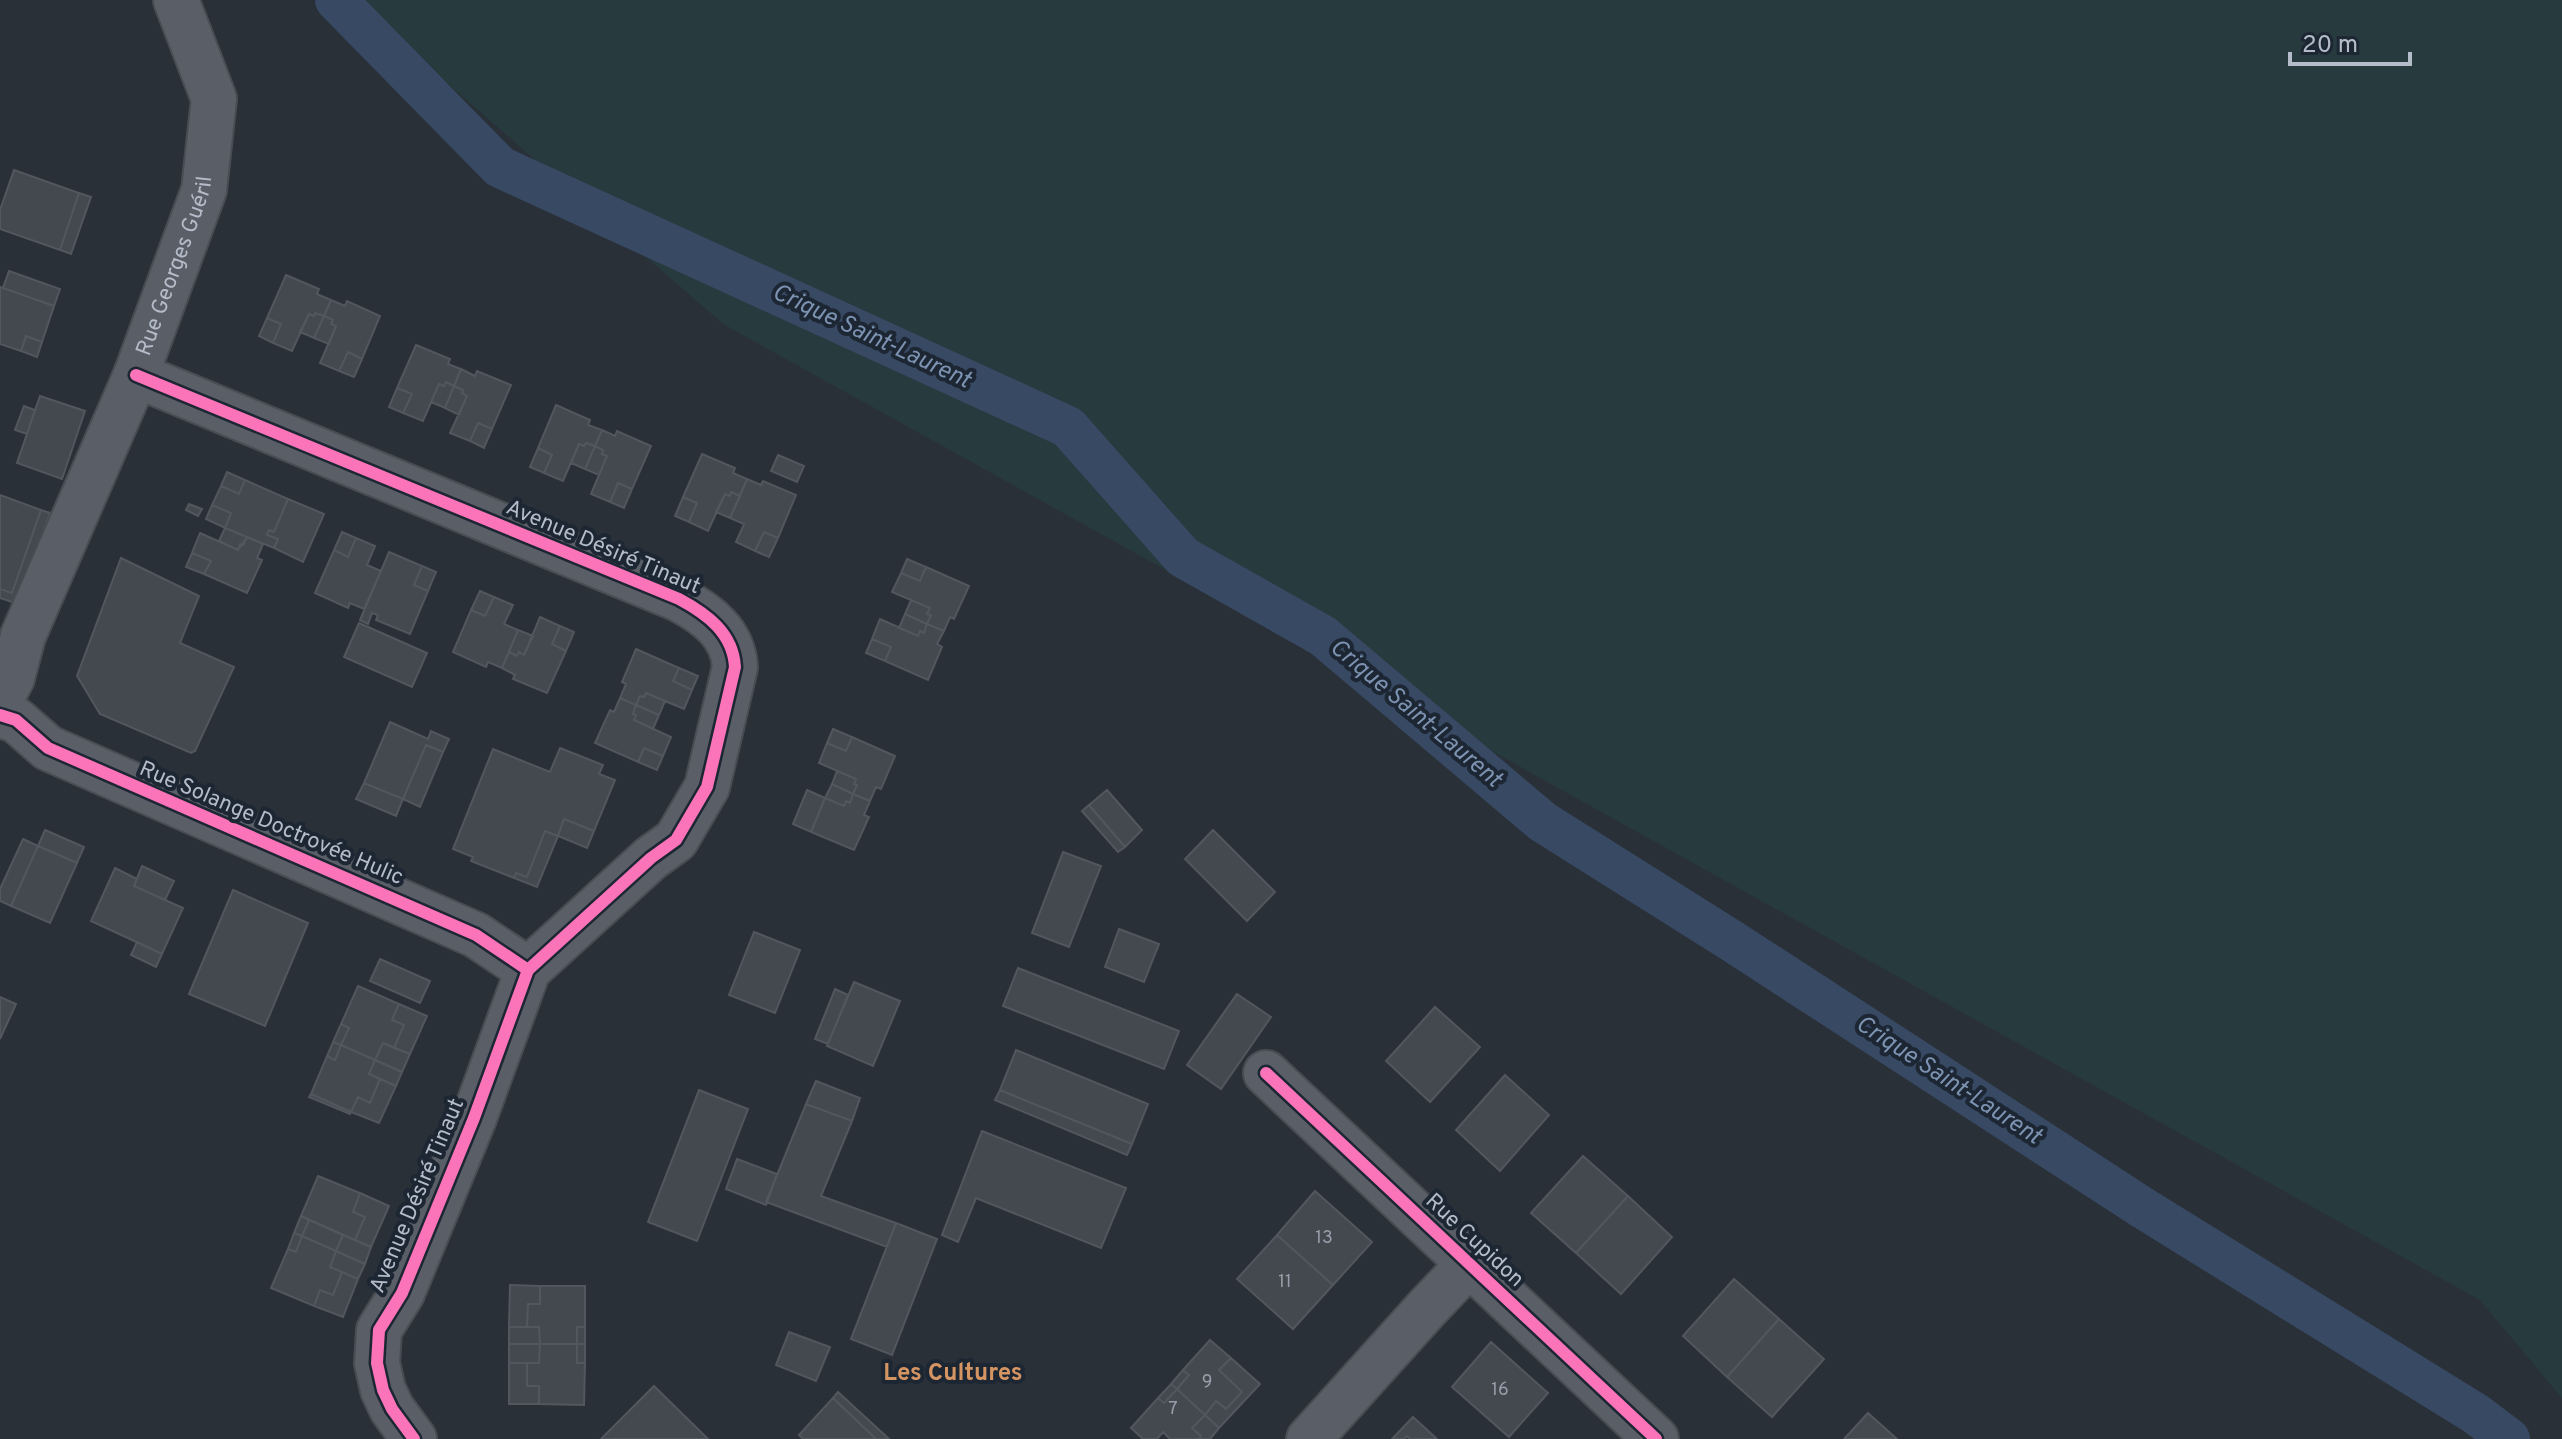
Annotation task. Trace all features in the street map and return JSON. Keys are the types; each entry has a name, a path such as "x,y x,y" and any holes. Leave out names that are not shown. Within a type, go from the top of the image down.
{"street":[{"name":"Rue Georges Guéril","path":"0,701 12,678 23,636 136,375 204,190 214,99 176,0"},
{"name":"Avenue Désiré Tinaut","path":"136,375 679,599 711,618 734,652 735,667 707,787 676,840 651,858 528,970 474,1118 402,1293 379,1330 377,1363 383,1390 392,1409 414,1439"},
{"name":"Rue Solange Doctrovée Hulic","path":"0,715 16,720 48,748 476,935 528,970"},
{"name":"Rue Cupidon","path":"1266,1073 1656,1439"},
{"path":"1309,1439 1469,1264"}],"green space":[{"path":"352,0 2562,0 2562,1398 2480,1300 723,324"}],"building":[{"path":"14,170 79,193 60,250 0,229 0,210"},
{"path":"79,193 91,197 71,254 60,250"},
{"path":"9,271 60,289 54,306 3,288"},
{"path":"286,275 319,289 317,294 331,300 324,316 309,314 292,351 273,343 281,324 267,318"},
{"path":"0,287 54,306 42,342 26,336 21,351 0,344"},
{"path":"331,300 345,306 347,301 380,316 362,359 348,352 339,371 320,363 336,326 331,324 333,320 324,316"},
{"path":"315,313 324,316 314,338 300,332 309,314 314,316"},
{"path":"324,316 333,320 331,324 336,326 329,344 314,338"},
{"path":"267,318 281,324 273,343 259,336"},
{"path":"26,336 42,342 37,357 21,351"},
{"path":"416,345 450,359 448,364 461,369 454,386 446,382 444,386 439,384 423,421 403,413 412,394 397,388"},
{"path":"348,352 362,359 354,377 339,371"},
{"path":"461,369 475,376 477,371 511,385 492,429 478,423 470,441 450,433 467,396 454,386"},
{"path":"446,382 454,386 445,408 431,402 439,384 444,386"},
{"path":"454,386 467,396 459,415 445,408"},
{"path":"397,388 412,394 403,413 389,407"},
{"path":"40,396 85,411 62,479 17,463"},
{"path":"556,405 590,420 588,425 602,430 595,446 579,444 563,481 544,473 552,455 538,448"},
{"path":"24,406 35,410 27,434 15,430"},
{"path":"478,423 492,429 484,448 470,441"},
{"path":"602,430 615,436 617,431 651,446 632,489 618,483 610,502 591,494 607,456 595,446"},
{"path":"586,443 595,446 585,469 571,463 579,444 584,446"},
{"path":"595,446 607,456 599,475 585,469"},
{"path":"538,448 552,455 544,473 530,467"},
{"path":"702,454 735,468 733,473 747,479 740,496 731,492 730,496 725,494 708,531 689,522 697,503 683,497"},
{"path":"778,455 804,466 797,482 771,471"},
{"path":"227,472 245,480 239,494 221,486"},
{"path":"747,479 761,485 763,481 796,495 778,538 764,532 755,551 736,542 744,524 730,518"},
{"path":"245,480 288,499 274,532 269,530 267,535 278,539 274,548 225,528 231,513 212,505 221,486 239,494"},
{"path":"618,483 632,489 624,508 610,502"},
{"path":"731,492 740,496 730,518 716,512 725,494 730,496"},
{"path":"0,495 41,510 12,593 0,589"},
{"path":"683,497 697,503 689,522 675,516"},
{"path":"288,499 324,514 303,562 274,548 278,539 267,535 269,530 274,532"},
{"path":"189,504 202,509 198,516 186,510"},
{"path":"212,505 231,513 225,528 206,519"},
{"path":"41,510 50,513 18,604 0,598 0,589 12,593"},
{"path":"225,528 247,537 238,550 219,541"},
{"path":"342,532 356,538 348,557 334,550"},
{"path":"764,532 778,538 769,557 755,551"},
{"path":"200,533 238,550 247,537 263,544 257,558 262,560 247,593 204,574 211,561 192,553"},
{"path":"356,538 375,546 367,565 381,571 364,609 350,603 348,608 315,593 334,550 348,557"},
{"path":"389,552 422,566 414,585 428,591 410,634 376,620 378,615 372,613 368,624 360,620"},
{"path":"192,553 211,561 204,574 186,567"},
{"path":"121,558 199,596 180,643 234,667 195,751 191,753 100,714 77,676"},
{"path":"907,559 926,567 920,581 901,573"},
{"path":"422,566 436,572 428,591 414,585"},
{"path":"926,567 969,586 954,619 950,617 944,631 927,624 930,608 892,592 901,573 920,581"},
{"path":"480,591 494,597 485,616 471,610"},
{"path":"494,597 513,605 504,624 518,630 502,668 488,662 486,667 453,652 471,610 485,616"},
{"path":"911,600 930,608 927,624 905,614"},
{"path":"905,614 927,624 924,633 920,631 918,636 899,628"},
{"path":"540,617 560,626 552,644 566,651 547,693 513,679 515,675 502,668 509,652 524,655"},
{"path":"880,619 918,636 920,631 924,633 927,624 944,631 937,644 942,647 928,680 885,661 891,647 872,639"},
{"path":"359,623 427,653 412,687 344,657"},
{"path":"560,626 574,632 566,651 552,644"},
{"path":"518,630 533,636 524,655 519,652 517,656 509,652"},
{"path":"872,639 891,647 885,661 866,653"},
{"path":"636,649 679,668 673,681 692,690 684,709 646,693 644,697 640,696 636,705 620,698 626,684 622,682"},
{"path":"679,668 698,676 692,690 673,681"},
{"path":"646,693 665,701 659,715 636,705 640,696 644,697"},
{"path":"620,698 636,705 634,720 671,737 663,756 644,748 638,762 595,743 610,710 614,712"},
{"path":"636,705 659,715 653,729 634,720"},
{"path":"390,722 428,739 431,731 449,739 443,752 426,745 403,799 364,783"},
{"path":"833,729 852,737 846,751 827,743"},
{"path":"852,737 895,756 881,789 876,787 870,801 853,794 856,779 819,763 827,743 846,751"},
{"path":"426,745 443,752 420,807 403,799"},
{"path":"560,748 603,765 599,774 615,780 594,831 564,819 558,836 545,831 527,877 516,873 514,878 471,861 473,857 453,849 493,749 550,772"},
{"path":"644,748 663,756 657,770 638,762"},
{"path":"837,771 856,779 853,794 832,784"},
{"path":"364,783 403,799 396,816 356,799"},
{"path":"832,784 853,794 850,803 846,801 844,806 825,798"},
{"path":"807,790 825,798 811,832 793,824"},
{"path":"1107,790 1142,830 1125,847 1089,805"},
{"path":"853,794 870,801 864,815 869,817 854,850 811,832 825,798 844,806 846,801 850,803"},
{"path":"1089,805 1125,847 1118,852 1082,811"},
{"path":"564,819 594,831 587,848 558,836"},
{"path":"45,830 84,847 77,863 38,846"},
{"path":"1213,830 1275,892 1247,921 1185,859"},
{"path":"545,831 558,836 537,887 514,878 516,873 527,877"},
{"path":"23,839 38,846 11,906 0,901 0,889"},
{"path":"38,846 77,863 50,923 11,906"},
{"path":"1063,852 1101,866 1069,947 1032,933"},
{"path":"142,866 174,881 165,900 134,886"},
{"path":"115,868 137,879 134,886 183,908 162,954 91,921"},
{"path":"233,890 308,923 265,1026 189,994"},
{"path":"1119,929 1159,944 1144,982 1105,967"},
{"path":"754,932 800,950 775,1013 729,995"},
{"path":"137,942 162,954 156,967 131,955"},
{"path":"380,959 430,981 420,1003 370,981"},
{"path":"1018,968 1179,1031 1164,1069 1003,1006"},
{"path":"854,982 900,1001 873,1066 827,1046"},
{"path":"358,986 399,1004 392,1020 404,1025 394,1048 383,1043 375,1060 341,1045 349,1028 341,1024"},
{"path":"835,989 848,995 828,1044 815,1039"},
{"path":"1237,994 1271,1017 1221,1089 1187,1065"},
{"path":"0,997 16,1004 0,1039"},
{"path":"399,1004 427,1016 410,1054 394,1048 404,1025 392,1020"},
{"path":"1435,1007 1480,1047 1430,1102 1386,1061"},
{"path":"341,1024 349,1028 341,1045 333,1042"},
{"path":"333,1042 341,1045 335,1060 327,1056"},
{"path":"383,1043 410,1054 402,1072 375,1060"},
{"path":"341,1045 375,1060 369,1074 380,1079 370,1103 358,1097 351,1112 311,1094 327,1056 335,1060"},
{"path":"1016,1050 1148,1104 1132,1144 1000,1090"},
{"path":"375,1060 402,1072 396,1086 369,1074"},
{"path":"1505,1075 1549,1115 1500,1171 1456,1130"},
{"path":"380,1079 396,1086 379,1123 351,1112 358,1097 370,1103"},
{"path":"816,1081 860,1098 852,1121 806,1104"},
{"path":"699,1090 748,1109 697,1241 648,1222"},
{"path":"1000,1090 1132,1144 1127,1155 995,1100"},
{"path":"311,1094 351,1112 309,1097"},
{"path":"806,1104 852,1121 821,1196 896,1223 887,1247 766,1202"},
{"path":"982,1131 1126,1188 1101,1248 976,1198 958,1242 942,1235"},
{"path":"1583,1156 1628,1196 1576,1253 1531,1213"},
{"path":"737,1159 777,1174 766,1205 726,1189"},
{"path":"318,1176 360,1193 353,1212 365,1217 355,1240 301,1216"},
{"path":"1315,1191 1372,1242 1333,1285 1277,1235"},
{"path":"360,1193 389,1206 371,1247 355,1240 365,1217 353,1212"},
{"path":"1628,1196 1672,1237 1621,1294 1576,1253"},
{"path":"301,1216 309,1220 302,1236 294,1233"},
{"path":"309,1220 343,1235 336,1251 302,1236"},
{"path":"896,1223 937,1239 892,1355 851,1339"},
{"path":"294,1233 302,1236 296,1252 288,1249"},
{"path":"343,1235 371,1247 365,1264 336,1251"},
{"path":"1277,1235 1333,1285 1293,1329 1237,1279"},
{"path":"302,1236 336,1251 330,1267 342,1272 333,1295 320,1290 314,1306 271,1288 288,1249 296,1252"},
{"path":"336,1251 365,1264 358,1279 330,1267"},
{"path":"342,1272 358,1279 343,1317 314,1306 320,1290 333,1295"},
{"path":"1734,1279 1779,1319 1727,1377 1683,1336"},
{"path":"510,1285 540,1286 540,1304 528,1304 527,1327 509,1327"},
{"path":"540,1286 585,1286 585,1327 577,1327 577,1344 540,1344 539,1327 527,1327 528,1304 540,1304"},
{"path":"1779,1319 1824,1359 1772,1417 1727,1377"},
{"path":"509,1327 539,1327 540,1344 509,1344"},
{"path":"577,1327 585,1327 585,1344 577,1344"},
{"path":"789,1332 830,1347 816,1381 776,1365"},
{"path":"1210,1340 1231,1358 1219,1370 1242,1392 1226,1409 1216,1401 1205,1415 1177,1389 1189,1375 1183,1370"},
{"path":"1491,1342 1548,1393 1509,1437 1452,1387"},
{"path":"509,1344 540,1344 539,1363 509,1363"},
{"path":"540,1344 577,1344 577,1363 585,1363 584,1405 539,1404 539,1386 527,1386 527,1363 539,1363"},
{"path":"577,1344 585,1344 585,1363 577,1363"},
{"path":"1231,1358 1260,1384 1219,1428 1205,1415 1216,1401 1226,1409 1242,1392 1219,1370"},
{"path":"509,1363 527,1363 527,1386 539,1386 539,1404 509,1404"},
{"path":"1183,1370 1189,1375 1177,1389 1171,1384"},
{"path":"1171,1384 1177,1389 1164,1403 1158,1398"},
{"path":"654,1386 708,1439 601,1439"},
{"path":"1177,1389 1205,1415 1192,1428 1201,1436 1199,1439 1170,1439 1163,1432 1157,1439 1143,1439 1131,1428 1158,1398 1164,1403"},
{"path":"838,1392 889,1439 876,1439 833,1398"},
{"path":"833,1398 876,1439 803,1439 799,1435"},
{"path":"1868,1413 1897,1439 1844,1439"},
{"path":"1205,1415 1219,1428 1210,1439 1199,1439 1201,1436 1192,1428"},
{"path":"1413,1417 1437,1439 1410,1439 1407,1436 1392,1439"}],"waterway":[{"name":"Crique Saint-Laurent","path":"336,0 500,167 1068,427 1183,557 1323,636 1543,822 2143,1208 2476,1414 2509,1439"}],"cycle path":[{"path":"136,375 679,599 717,626 733,655 735,667 707,787 676,840 651,858 528,970 474,1118 402,1293 379,1330 377,1363 383,1390 392,1409 414,1439"},
{"path":"0,715 16,720 48,748 476,935 528,970"},
{"path":"1266,1073 1656,1439"}],"district":[{"name":"Les Cultures","path":"953,1374"}]}
